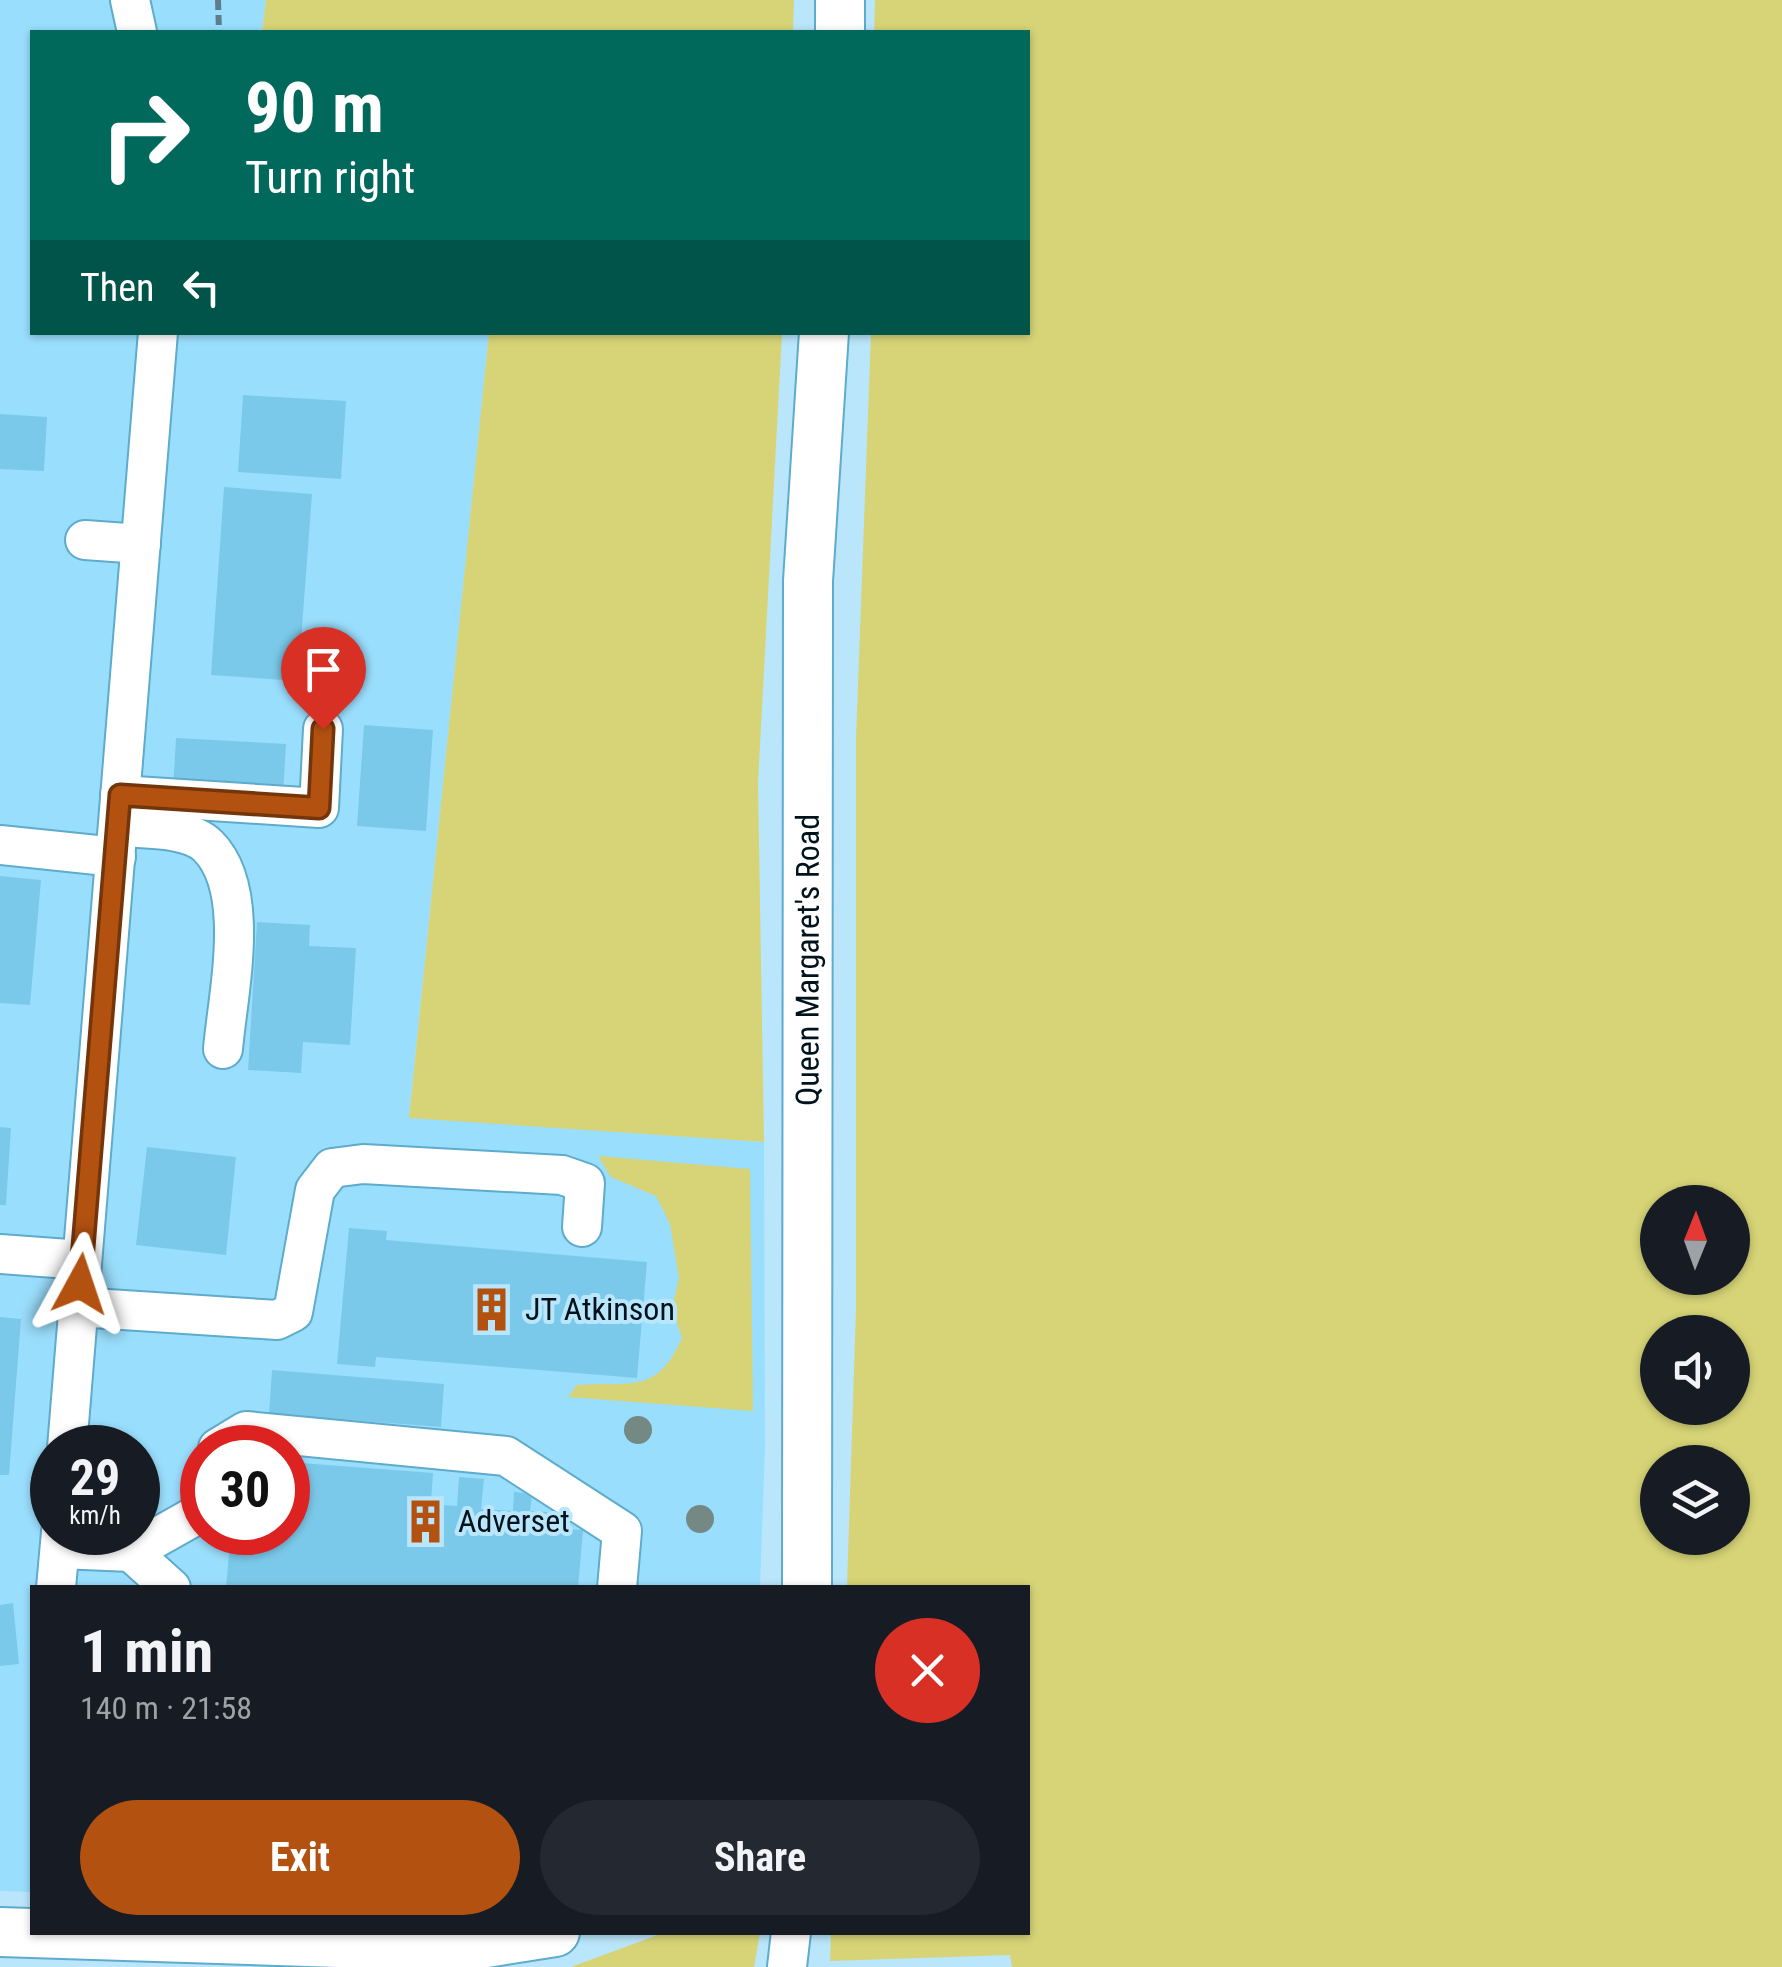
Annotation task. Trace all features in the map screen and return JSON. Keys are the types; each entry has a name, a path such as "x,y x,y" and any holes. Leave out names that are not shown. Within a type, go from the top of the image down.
{"main road":[{"path":"840,0 840,30"},
{"name":"Queen Margaret's Road","path":"807,1585 808,581 824,335"},
{"path":"0,1932 30,1933"},
{"path":"85,1935 455,1948 535,1935"}],"street":[{"path":"130,0 137,30"},
{"path":"70,1425 158,335"},
{"path":"85,540 140,544"},
{"path":"0,845 118,827 319,808 323,729"},
{"path":"118,827 170,831 207,844 232,882 234,914 223,1048"},
{"path":"78,1306 278,1320 293,1312 314,1190 332,1168 363,1164 562,1174 586,1184 582,1227"},
{"path":"0,1254 82,1260"},
{"path":"310,1437 506,1456 622,1531 616,1585"},
{"path":"56,1585 60,1555"},
{"path":"134,1555 169,1585"},
{"path":"787,1967 790,1935"}],"path":[{"path":"218,0 220,30"}],"shaded area":[{"path":"0,0 266,0 262,30 30,30 30,335 489,335 409,1117 764,1142 765,1446 760,1585 30,1585 30,1892 0,1891"},
{"path":"266,0 794,0 793,30 262,30"},
{"path":"875,0 1782,0 1782,1967 1012,1967 1010,1955 830,1961 831,1935 1030,1935 1030,1585 847,1585 856,1309 856,739 871,335 1030,335 1030,30 874,30"},
{"path":"489,335 782,335 758,783 764,1142 409,1118"},
{"path":"598,1156 750,1169 753,1411 568,1397 577,1385 628,1383 652,1377 663,1369 682,1338 672,1308 679,1278 670,1224 656,1196 611,1177"},
{"path":"658,1935 760,1935 754,1967 571,1967"}],"building":[{"path":"243,395 346,401 341,479 238,472"},
{"path":"0,414 47,417 44,471 0,469"},
{"path":"224,487 312,494 298,681 211,675"},
{"path":"364,725 433,730 426,831 357,826"},
{"path":"176,738 286,744 283,795 173,790"},
{"path":"0,876 41,880 30,1005 0,1003"},
{"path":"257,922 310,925 309,946 356,948 350,1045 303,1042 301,1073 248,1070"},
{"path":"0,1127 11,1128 6,1205 0,1205"},
{"path":"147,1147 236,1157 226,1255 136,1245"},
{"name":"JT Atkinson","path":"349,1228 387,1231 386,1240 647,1262 637,1378 376,1357 375,1367 337,1364"},
{"path":"0,1317 21,1319 9,1475 0,1475"},
{"path":"272,1370 444,1384 441,1427 269,1414"},
{"name":"Adverset","path":"310,1464 433,1473 431,1504 457,1506 459,1477 484,1479 481,1509 513,1511 514,1492 532,1494 530,1511 563,1513 562,1529 583,1530 578,1585 226,1585 229,1555 310,1555"},
{"path":"13,1603 19,1664 0,1666 0,1605"}],"place":[{"name":"JT Atkinson","path":"492,1309"},
{"name":"Adverset","path":"425,1521"}],"route":[{"path":"80,1284 120,795 319,808 323,729"}]}
